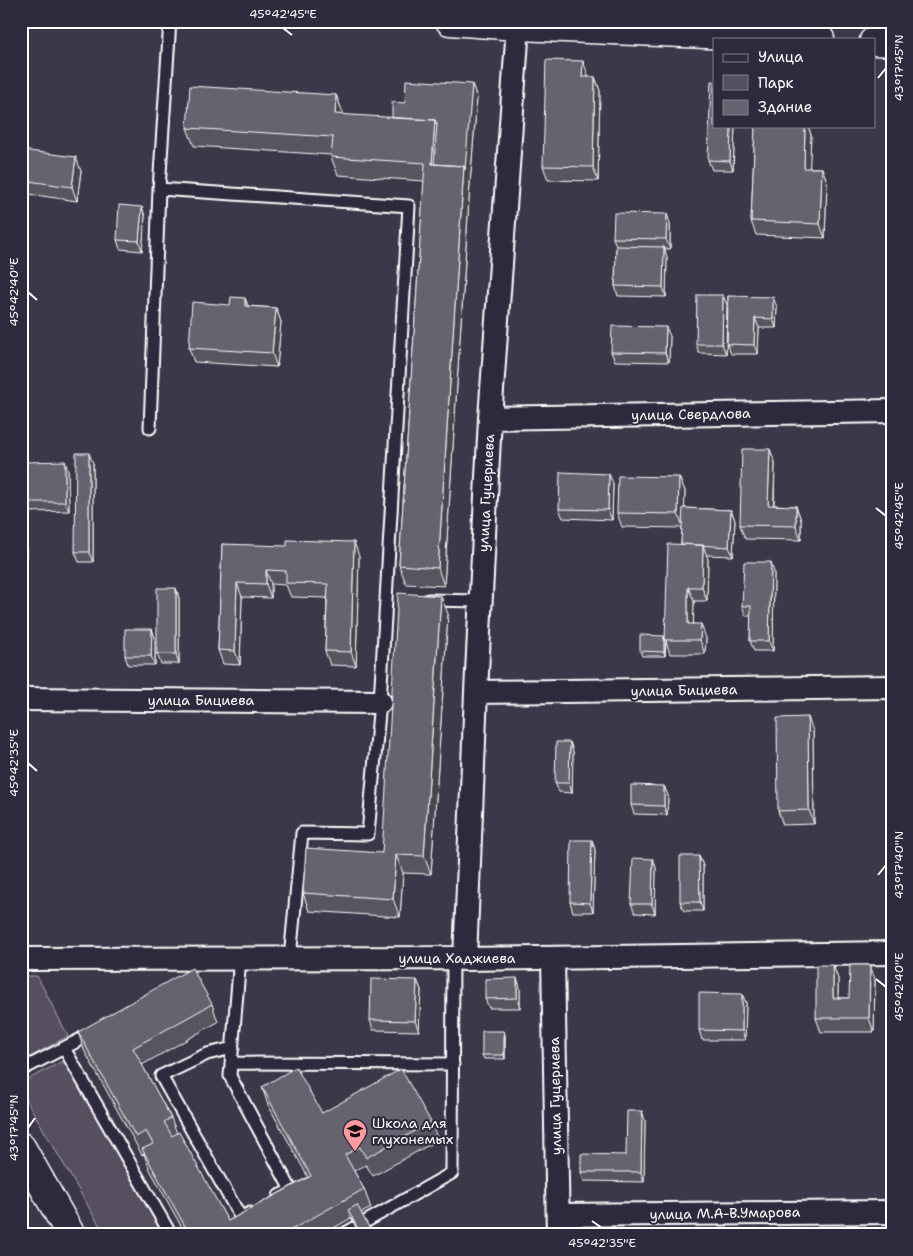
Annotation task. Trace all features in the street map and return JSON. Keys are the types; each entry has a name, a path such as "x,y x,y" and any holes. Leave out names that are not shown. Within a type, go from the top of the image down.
{"street":[{"path":"450,21 799,38"},
{"name":"улица Гуцериева","path":"459,959 476,692 490,418 529,25"},
{"path":"876,41 892,42"},
{"name":"улица Свердлова","path":"490,418 892,412"},
{"name":"улица Бициева","path":"476,692 892,687"},
{"name":"улица Бициева","path":"21,699 380,702"},
{"name":"улица Хаджиева","path":"21,959 459,959 892,953"},
{"name":"улица Гуцериева","path":"553,958 558,1225"},
{"path":"21,1148 71,1235"},
{"name":"улица М.А-В.Умарова","path":"558,1225 892,1212"}],"lane":[{"path":"150,428 159,189 170,21"},
{"path":"159,189 409,206 391,599 368,834 302,833 290,958"},
{"path":"415,599 480,601"},
{"path":"233,1048 207,1054 161,1076 241,1218 291,1190 230,1076 233,1048 240,958"},
{"path":"342,1235 452,1173 453,1064 459,959"},
{"path":"21,1070 106,1026"},
{"path":"64,1048 170,1235"},
{"path":"231,1063 453,1064"}],"green space":[{"path":"21,976 37,976 68,1036 21,1062"},
{"path":"65,1060 163,1235 105,1235 21,1091 21,1083"}],"building":[{"path":"546,60 583,61 582,77 595,77 593,167 543,166"},
{"path":"406,80 472,84 465,170 464,166 434,164 437,124 435,120 392,118 392,102 405,103"},
{"path":"711,81 713,81 713,128 731,128 730,161 708,160"},
{"path":"190,86 336,95 335,114 435,120 432,164 464,166 438,568 399,565 425,163 331,157 333,137 187,128"},
{"path":"755,128 805,128 804,168 822,168 820,224 751,221"},
{"path":"21,150 76,157 72,187 21,180"},
{"path":"119,205 142,207 139,241 117,240"},
{"path":"614,213 667,214 666,239 613,238"},
{"path":"616,246 664,247 663,287 615,286"},
{"path":"697,295 723,295 722,344 696,344"},
{"path":"728,296 773,297 773,319 755,318 754,345 727,344"},
{"path":"231,297 245,298 245,306 276,308 272,353 189,348 192,302 230,305"},
{"path":"612,326 666,327 665,353 611,352"},
{"path":"742,449 770,449 768,505 796,506 796,526 740,525"},
{"path":"76,453 89,453 89,552 75,552"},
{"path":"65,461 65,502 27,502 26,462"},
{"path":"560,472 609,474 608,510 559,509"},
{"path":"618,476 679,477 678,514 617,513"},
{"path":"683,508 731,510 729,547 681,544"},
{"path":"287,540 354,542 351,652 325,651 328,584 286,583 286,571 266,570 266,584 237,583 235,651 218,650 222,544 287,546"},
{"path":"668,544 703,545 702,587 688,587 688,624 701,624 700,640 665,640"},
{"path":"744,562 771,562 769,641 750,641 751,606 742,606"},
{"path":"157,588 176,588 176,654 157,654"},
{"path":"398,593 441,596 424,856 396,855 393,899 303,893 306,848 382,853"},
{"path":"125,629 152,629 151,656 125,656"},
{"path":"640,635 664,636 664,652 640,651"},
{"path":"808,717 809,810 778,811 777,718"},
{"path":"556,742 570,742 569,783 555,783"},
{"path":"631,785 664,786 664,806 631,805"},
{"path":"571,840 592,840 590,903 570,902"},
{"path":"680,856 699,856 700,902 680,902"},
{"path":"633,858 653,859 652,904 631,904"},
{"path":"816,965 833,965 833,998 849,998 850,965 870,965 869,1018 816,1018"},
{"path":"192,968 212,1004 133,1048 171,1118 164,1122 172,1136 179,1132 228,1221 311,1176 262,1087 296,1067 322,1113 401,1069 431,1122 366,1158 360,1147 345,1155 364,1189 282,1235 190,1235 142,1149 153,1144 146,1131 136,1137 78,1032"},
{"path":"517,978 517,998 485,999 485,979"},
{"path":"371,979 417,980 415,1021 370,1020"},
{"path":"699,993 742,994 742,1031 699,1030"},
{"path":"482,1031 504,1031 504,1055 482,1055"},
{"path":"627,1111 642,1111 641,1172 581,1172 581,1154 626,1155"},
{"path":"357,1205 373,1235 361,1235 348,1210"},
{"path":"569,1234 607,1235 569,1235"}],"place":[{"name":"Школа для глухонемых","path":"355,1152"}]}
